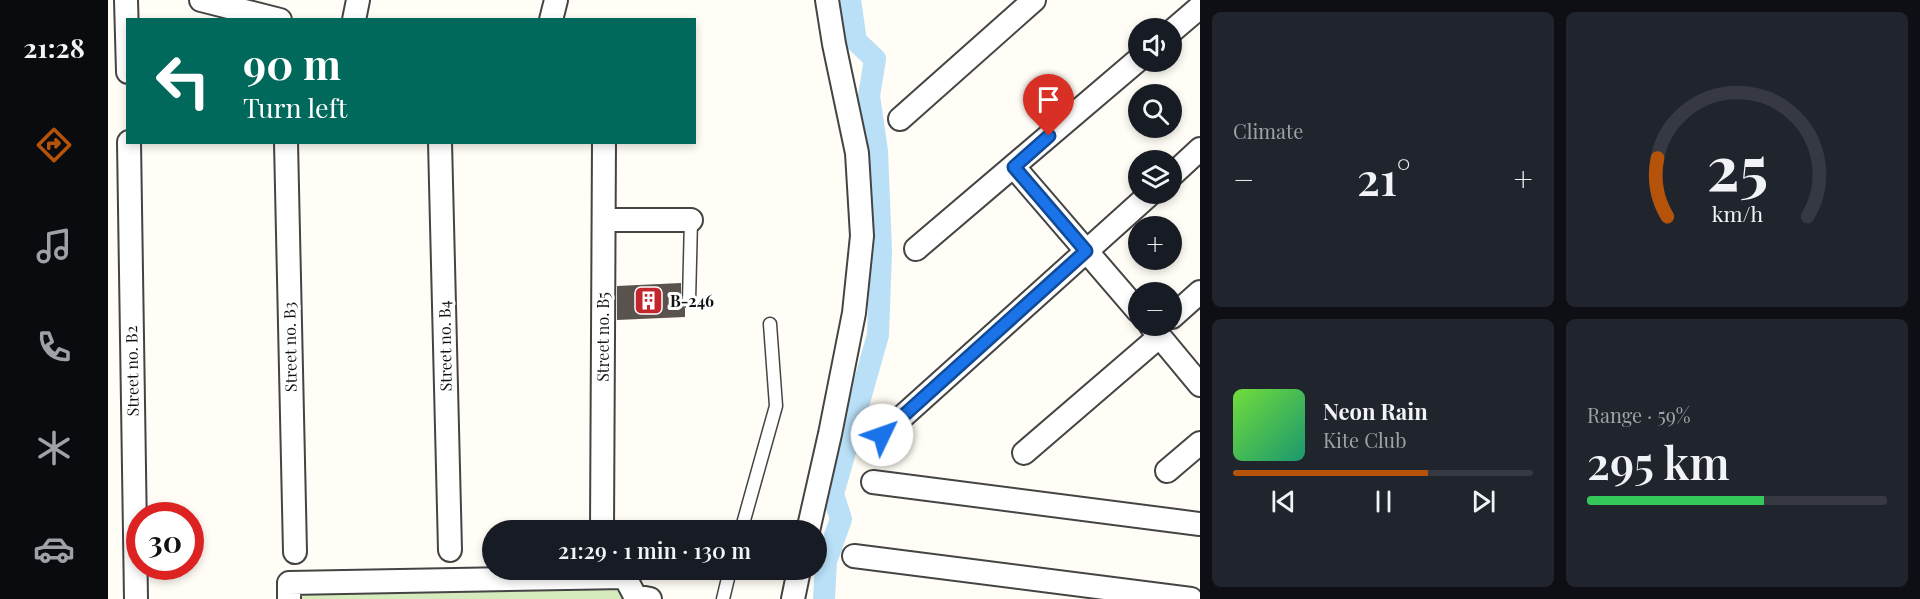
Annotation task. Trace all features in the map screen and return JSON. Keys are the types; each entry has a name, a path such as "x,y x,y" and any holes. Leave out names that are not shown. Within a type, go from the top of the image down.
{"street":[{"path":"126,0 126,18"},
{"path":"201,0 272,18"},
{"path":"354,18 358,0"},
{"path":"552,18 556,0"},
{"path":"810,520 854,313 862,236 857,153 827,0"},
{"path":"900,119 1034,0"},
{"path":"1182,22 1200,7"},
{"path":"916,249 1128,69"},
{"name":"Street no. B2","path":"129,144 136,599"},
{"name":"Street no. B3","path":"286,144 295,552"},
{"name":"Street no. B4","path":"440,144 450,549"},
{"name":"Street no. B5","path":"602,520 604,144"},
{"path":"1182,166 1200,149"},
{"path":"1014,167 1128,299"},
{"path":"882,435 1139,204"},
{"path":"604,220 691,220"},
{"path":"1182,308 1200,292"},
{"path":"1024,453 1150,336"},
{"path":"1166,336 1200,385"},
{"path":"1167,471 1200,443"},
{"path":"873,482 1200,524"},
{"path":"854,556 1191,599"},
{"path":"290,599 289,583 625,577 643,597"},
{"path":"793,599 797,580"}],"lane":[{"path":"689,302 691,220"},
{"path":"744,520 776,406 770,324"},
{"path":"723,599 728,580"}],"green space":[{"path":"626,587 625,599 299,599 299,591"}],"building":[{"name":"B-246","path":"681,283 681,301 685,308 685,317 617,320 617,286"}],"waterway":[{"path":"824,599 826,561 841,519 833,494 878,335 881,251 877,151 869,96 875,59 856,41 850,0"}],"place":[{"name":"B-246","path":"649,301"}],"route":[{"path":"882,435 1086,251 1014,167 1049,136"}]}
